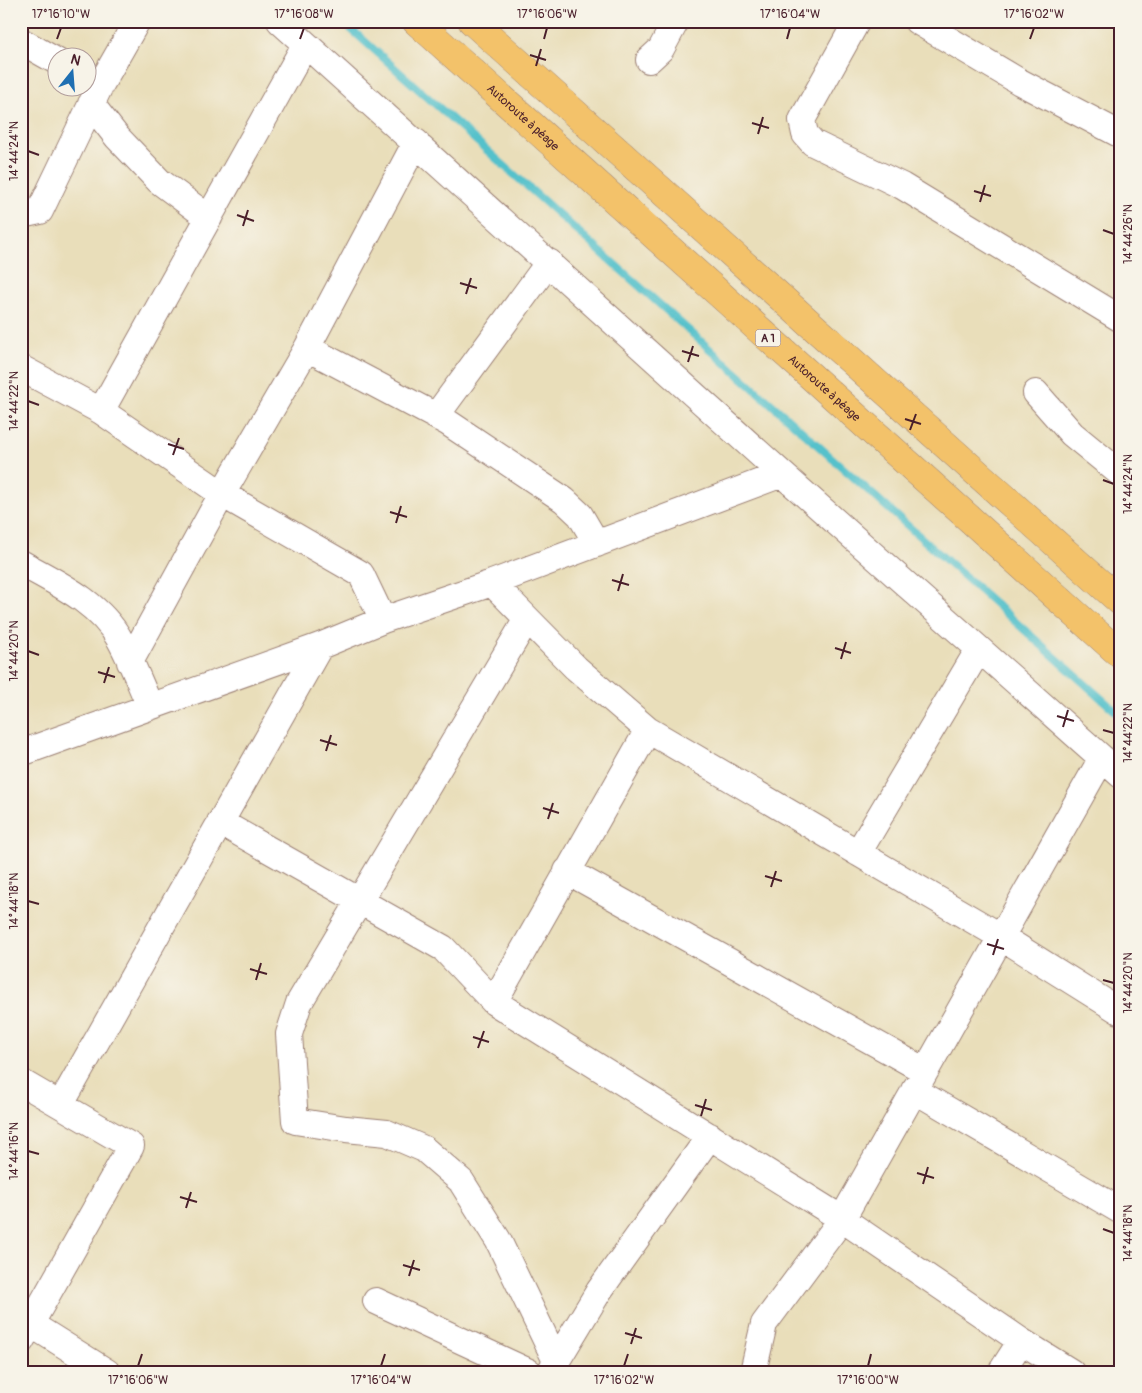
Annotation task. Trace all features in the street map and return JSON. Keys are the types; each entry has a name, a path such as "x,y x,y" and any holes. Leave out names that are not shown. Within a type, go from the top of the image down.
{"highway":[{"name":"Autoroute à péage","path":"416,21 1121,655"},
{"path":"472,21 1121,602"}],"street":[{"path":"98,82 137,21"},
{"path":"280,21 782,474 1121,776"},
{"path":"649,60 661,49 676,21"},
{"path":"858,21 802,120 805,134 813,143 902,186 1121,318"},
{"path":"917,21 1020,82 1121,135"},
{"path":"21,42 48,57"},
{"path":"102,411 305,45"},
{"path":"21,215 40,211 89,98"},
{"path":"97,98 117,137 158,181 209,218"},
{"path":"130,662 222,494 307,348 416,142"},
{"path":"436,416 549,262"},
{"path":"307,348 436,416 564,500 580,515 597,544"},
{"path":"21,368 102,411 222,494 361,574 383,620"},
{"path":"1036,393 1072,434 1121,474"},
{"path":"21,753 320,646 383,620 492,583 782,474"},
{"path":"21,563 73,592 104,618 120,639 150,706"},
{"path":"492,583 576,668 648,730 1000,936 1121,1012"},
{"path":"527,619 299,1003 289,1034 295,1121 346,1130 387,1133 424,1149 461,1181 498,1240 553,1366"},
{"path":"61,1104 320,646"},
{"path":"858,853 979,650"},
{"path":"494,1002 648,730"},
{"path":"754,1372 764,1324 842,1219 1102,758"},
{"path":"220,822 443,948 494,1002 842,1219 1021,1341 1072,1372"},
{"path":"567,871 919,1081 1121,1211"},
{"path":"21,1082 131,1146 25,1328 108,1372"},
{"path":"553,1366 599,1291 710,1136"},
{"path":"376,1301 529,1372"},
{"path":"1001,1372 1021,1341"}],"waterway":[{"path":"342,21 1121,716"}]}
